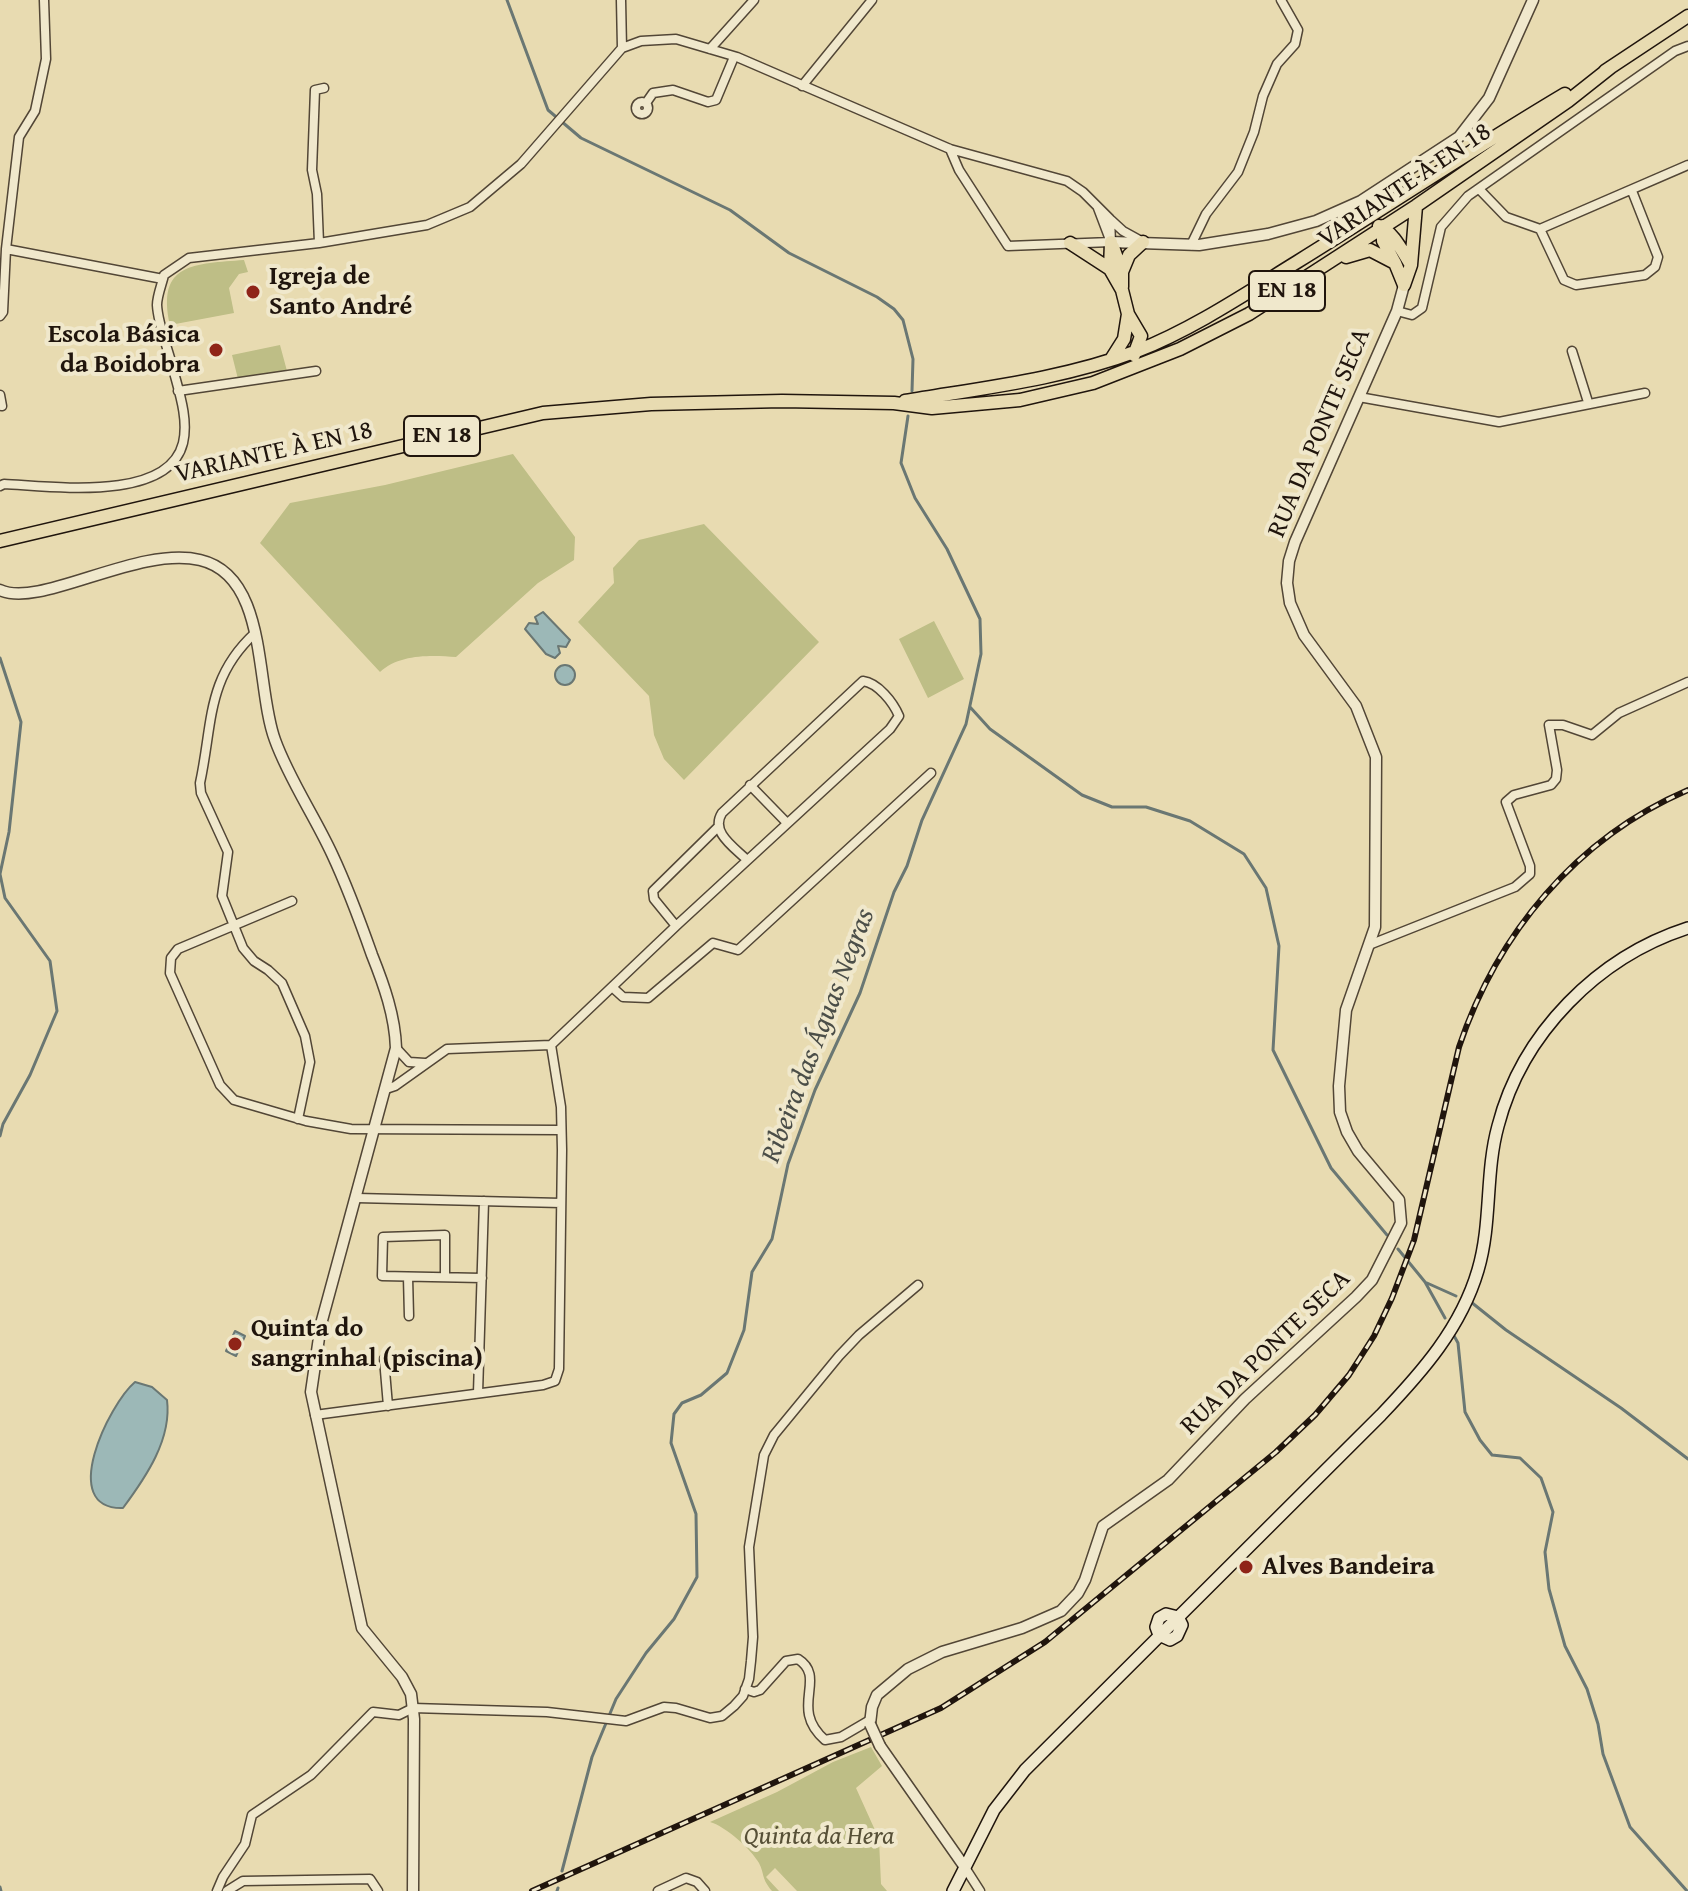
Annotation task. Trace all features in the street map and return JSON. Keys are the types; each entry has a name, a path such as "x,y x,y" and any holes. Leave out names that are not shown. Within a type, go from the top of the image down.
{"main road":[{"name":"VARIANTE À EN 18","path":"894,403 1025,381 1095,365 1137,351 1242,297 1688,16"},
{"name":"VARIANTE À EN 18","path":"0,541 543,413 651,404 894,403 932,408 1020,400 1093,383 1180,349 1249,314 1416,206 1568,101 1611,67"},
{"path":"1401,195 1383,226 1383,241 1404,285"},
{"path":"1404,285 1411,265 1416,206"},
{"path":"1355,226 1383,226"},
{"path":"1383,226 1411,265"},
{"path":"1111,242 1128,314 1141,336 1137,351 1123,371"},
{"path":"1116,270 1143,242"},
{"path":"1070,243 1116,270"},
{"path":"1337,259 1370,250 1395,263"},
{"path":"1112,358 1124,339 1128,314"},
{"path":"1138,328 1165,337"},
{"path":"1124,339 1151,360"},
{"path":"1178,1617 1381,1415 1423,1370 1447,1338 1463,1309 1478,1270 1498,1125 1518,1074 1532,1049 1562,1010 1597,975 1630,953 1688,928"},
{"path":"1166,1614 1178,1617 1182,1625 1177,1636 1166,1639 1159,1635 1156,1627 1159,1618 1166,1614"},
{"path":"953,1891 994,1810 1025,1770 1159,1635"}],"street":[{"path":"2,314 4,237 19,137 35,111 46,59 44,0"},
{"path":"621,0 622,48"},
{"path":"710,49 754,0"},
{"path":"802,86 872,0"},
{"path":"1191,245 1206,214 1238,172 1277,64 1295,44 1298,30 1281,0"},
{"path":"950,149 959,170 1008,246 1111,242 1191,245 1268,234 1316,221 1361,201 1459,137 1489,98 1533,0"},
{"path":"0,486 97,488 149,480 163,471 177,456 183,443 185,421 157,304 164,275 189,258 319,243 427,225 470,207 521,164 622,48 641,41 676,39 710,49 950,149 1067,181 1097,204 1106,220 1111,242"},
{"path":"1397,311 1412,315 1422,308 1441,227 1468,196 1675,51 1688,46"},
{"path":"646,103 653,93 673,90 708,102 716,100 734,57"},
{"path":"319,243 312,139 315,90 324,88"},
{"path":"1479,189 1506,217 1540,229 1688,165"},
{"path":"1540,229 1564,280 1576,285 1645,275 1655,267 1658,257 1632,191"},
{"path":"0,199 11,200"},
{"path":"1106,220 1143,242"},
{"path":"1089,243 1106,220"},
{"path":"6,249 163,279"},
{"name":"RUA DA PONTE SECA","path":"870,1722 877,1695 908,1669 942,1652 1022,1628 1061,1611 1078,1593 1085,1580 1103,1526 1168,1480 1245,1399 1301,1350 1372,1280 1401,1223 1401,1210 1391,1188 1358,1151 1340,1112 1339,1086 1346,1010 1375,927 1376,757 1356,706 1304,635 1290,603 1287,583 1295,542 1397,311 1404,285"},
{"path":"1572,351 1588,402"},
{"path":"178,391 316,371"},
{"path":"1359,397 1499,422 1645,393"},
{"path":"0,395 2,406"},
{"path":"0,590 22,594 42,591 138,561 180,556 203,560 222,570 241,589 251,610 263,690 275,742 332,854 353,902 387,998 396,1029 396,1048 317,1343 311,1392 362,1628 402,1677 411,1694 413,1891"},
{"path":"255,633 223,671 216,692 200,783 201,793 228,852 222,896 234,925 248,956 282,983 305,1036 310,1062 298,1119"},
{"path":"386,1089 395,1086 447,1049 551,1045 896,723 899,716 894,705 871,682 863,681 722,813 717,821 718,830 747,860"},
{"path":"1369,945 1524,882 1530,874 1530,866 1506,809 1506,802 1514,795 1551,785 1556,779 1549,725 1563,725 1592,735 1619,713 1688,682"},
{"path":"612,987 623,997 648,998 713,943 738,950 931,773"},
{"path":"750,785 787,823"},
{"path":"676,926 654,899 653,891 718,827"},
{"path":"292,901 178,949 171,958 170,973 220,1085 234,1100 333,1127 561,1130"},
{"path":"315,1415 555,1381 559,1369 561,1107 551,1045"},
{"path":"396,1048 409,1062 426,1063"},
{"path":"357,1198 561,1203"},
{"path":"478,1393 484,1201"},
{"path":"445,1277 445,1235 383,1237 382,1276 482,1278"},
{"path":"408,1277 409,1316"},
{"path":"217,1891 245,1844 252,1815 311,1775 373,1712 399,1715 413,1708 547,1712 626,1721 664,1707 710,1718 722,1716 734,1706 749,1679 753,1637 749,1547 764,1455 774,1435 839,1356 918,1285"},
{"path":"388,1406 384,1359 441,1358"},
{"path":"745,1689 760,1690 786,1661 798,1659 809,1669 812,1678 807,1709 810,1721 825,1740 841,1737 870,1722 880,1746 980,1891"},
{"path":"658,1891 686,1878 697,1882 705,1891"},
{"path":"227,1891 243,1881 370,1879 378,1891"}],"green space":[{"path":"244,260 248,272 239,274 229,288 234,313 170,325 167,304 169,289 174,278 183,270 210,263"},
{"path":"280,345 287,371 238,379 232,355"},
{"path":"513,454 575,537 574,560 538,583 456,657 406,659 380,672 260,543 290,503 385,485"},
{"path":"704,524 819,642 684,780 664,759 654,735 649,696 578,622 614,583 613,568 639,540"},
{"path":"934,621 964,679 928,698 899,639"},
{"name":"Quinta da Hera","path":"871,1747 882,1766 856,1788 879,1839 881,1884 887,1891 797,1891 775,1868 766,1877 779,1891 772,1891 750,1851 730,1833 710,1822 777,1792 833,1762"}],"water":[{"path":"543,612 570,640 566,647 558,646 560,653 555,658 546,654 525,629 529,623 538,624 535,617"},
{"path":"565,665 572,668 575,675 572,682 565,685 558,682 555,675 558,668"},
{"name":"Quinta do sangrinhal (piscina)","path":"235,1331 245,1336 236,1356 226,1351"},
{"path":"135,1382 152,1387 167,1400 167,1415 156,1457 123,1508 104,1504 93,1492 91,1475 102,1432 124,1394"}],"waterway":[{"name":"Ribeira das Águas Negras","path":"507,0 548,110 581,138 730,210 789,253 877,297 894,309 903,320 913,359 912,391"},
{"name":"Ribeira das Águas Negras","path":"562,1871 592,1757 616,1699 646,1653 674,1619 697,1577 696,1514 671,1443 674,1414 682,1403 701,1395 727,1373 744,1330 752,1272 772,1239 788,1164 815,1090 860,993 922,820 966,724 981,654 980,619 947,549 915,498 901,463 908,416"},
{"path":"0,658 21,722 9,832 0,874 5,898 50,961 57,1011 0,1136"},
{"path":"970,707 990,729 1082,795 1112,807 1146,807 1190,821 1244,854 1266,888 1279,946 1273,1050 1331,1168 1387,1235"},
{"path":"1398,1249 1425,1282 1445,1318"},
{"path":"1427,1283 1456,1296"},
{"path":"1471,1302 1688,1459"},
{"path":"1453,1334 1458,1343 1465,1412 1480,1440 1492,1455 1520,1458 1541,1478 1553,1512 1545,1552 1549,1589 1565,1646 1587,1689 1603,1754 1630,1827 1687,1891"},
{"path":"0,1887 1,1891"}],"railway":[{"path":"532,1891 941,1708 1045,1642 1276,1452 1315,1415 1349,1375 1374,1336 1392,1298 1414,1240 1459,1047 1475,1005 1495,966 1546,894 1576,863 1648,810 1688,790"}],"place":[{"name":"Igreja de Santo André","path":"253,292"},
{"name":"Escola Básica da Boidobra","path":"216,350"},
{"name":"Quinta do sangrinhal (piscina)","path":"235,1344"},
{"name":"Alves Bandeira","path":"1246,1567"}]}
